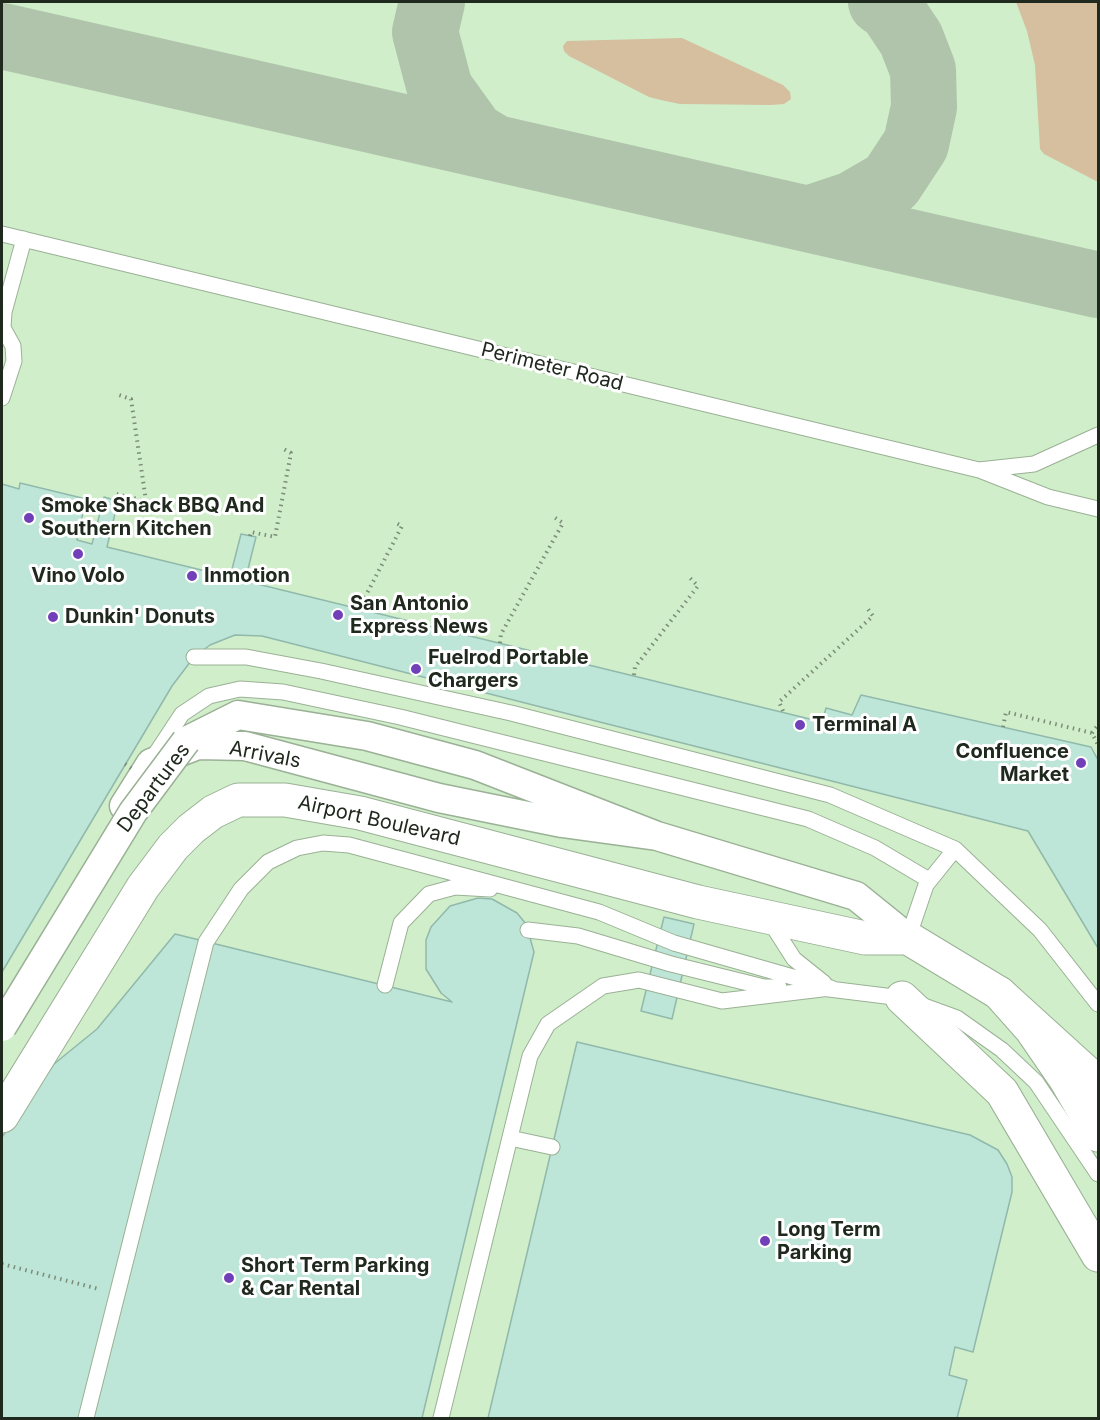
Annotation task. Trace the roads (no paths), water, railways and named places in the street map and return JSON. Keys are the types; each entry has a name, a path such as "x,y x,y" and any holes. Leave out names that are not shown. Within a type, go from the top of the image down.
{"main road":[{"name":"Airport Boulevard","path":"2,1116 144,887 168,854 191,828 213,812 238,800 285,800 360,813 698,902 865,938 908,938"},
{"path":"908,938 999,993 1086,1072 1098,1090"},
{"path":"999,993 1031,1029 1066,1080 1098,1135"},
{"path":"902,998 1002,1092 1098,1255"}],"street":[{"name":"Departures","path":"2,1027 134,812 186,741 238,715 367,736 475,765 657,836"},
{"name":"Arrivals","path":"151,762 198,745 245,746 439,798 562,823 657,836"},
{"path":"2,1002 151,762"},
{"path":"657,836 856,896 908,938"}],"lane":[{"name":"Perimeter Road","path":"2,234 979,470 1034,464 1098,435"},
{"path":"2,398 14,361 13,346 3,328 4,312 24,239"},
{"path":"979,470 1048,497 1098,509"},
{"path":"194,657 246,657 321,671 511,713 830,795 955,849 1040,930 1098,1004"},
{"path":"151,762 182,714 209,696 240,689 283,692 400,717 808,819 875,848 929,880"},
{"path":"86,1419 206,942 241,889 268,862 297,848 323,843 349,845 460,873 508,890 599,912 674,943 831,988"},
{"path":"908,938 929,880 955,849"},
{"path":"385,985 400,923 429,894 455,887 508,890"},
{"path":"766,915 794,959 831,988"},
{"path":"528,930 578,936 671,964 764,987 831,988 902,998 957,1018 1002,1050 1035,1082 1098,1174"},
{"path":"441,1419 530,1056 548,1024 579,1000 603,987 639,980 722,1001 831,988"},
{"path":"510,1138 552,1147"}],"place":[{"name":"Smoke Shack BBQ And Southern Kitchen","path":"29,518"},
{"name":"Vino Volo","path":"78,554"},
{"name":"Inmotion","path":"192,576"},
{"name":"San Antonio Express News","path":"338,615"},
{"name":"Dunkin' Donuts","path":"53,617"},
{"name":"Fuelrod Portable Chargers","path":"416,669"},
{"name":"Terminal A","path":"800,725"},
{"name":"Confluence Market","path":"1081,763"},
{"name":"Long Term Parking","path":"765,1241"},
{"name":"Short Term Parking & Car Rental","path":"229,1278"}]}
